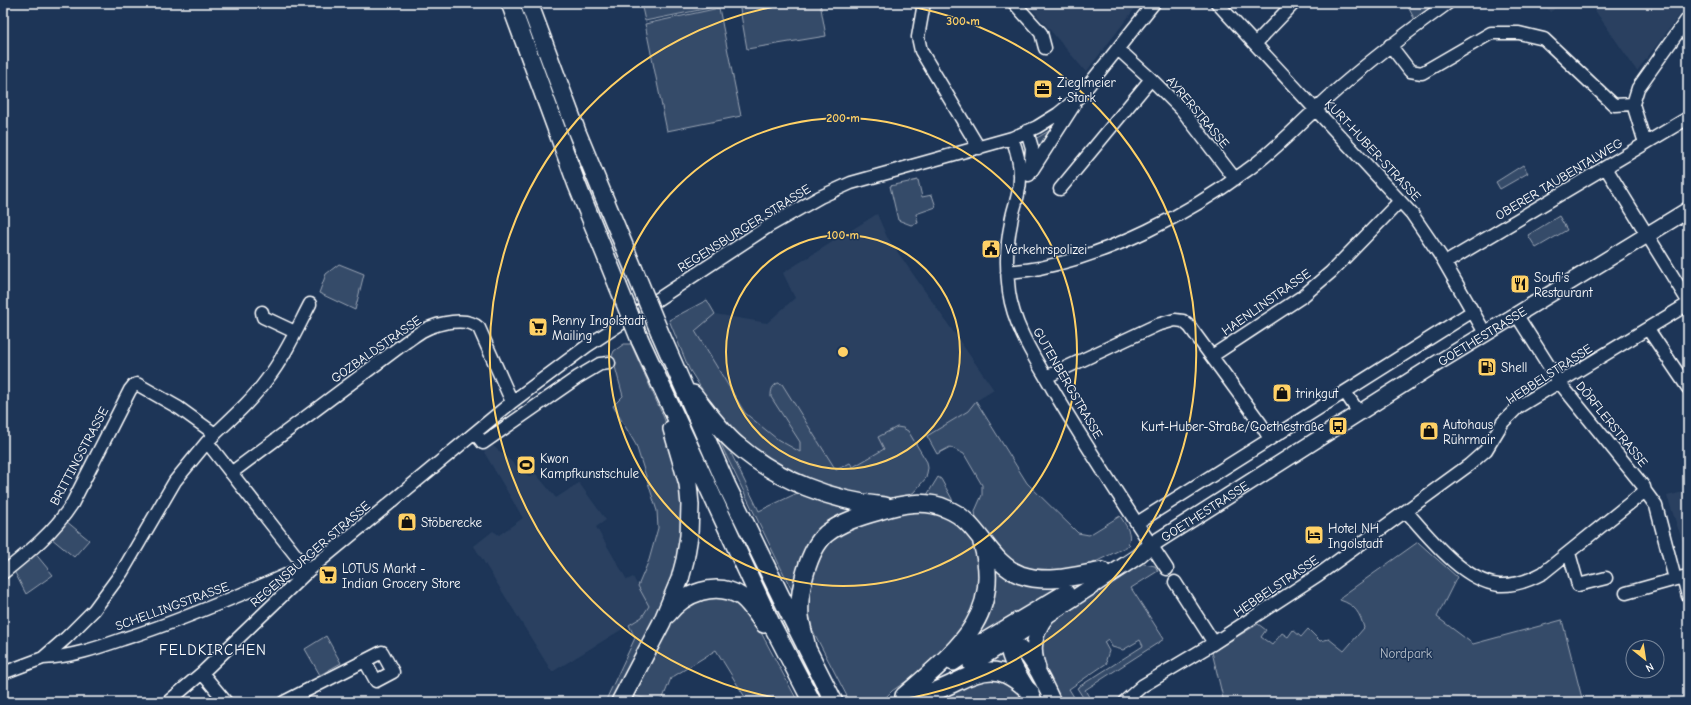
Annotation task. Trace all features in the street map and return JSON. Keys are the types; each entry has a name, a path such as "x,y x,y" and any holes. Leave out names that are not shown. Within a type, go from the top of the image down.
{"highway":[{"path":"510,3 577,185 640,340 771,623 812,702"},
{"path":"529,3 577,132 660,333 727,486 834,702"},
{"path":"679,376 723,431 736,444 776,472 797,482 836,496 861,503 893,506"},
{"path":"664,392 671,419 699,481 775,640 807,702"},
{"path":"620,702 662,622 680,579 686,554 690,523 688,484 672,433 671,419"},
{"path":"807,648 800,616 800,598 804,576 815,548 827,534 842,524 893,506 920,503 947,509 962,517 981,541 1008,568 1028,577 1052,580 1102,571"},
{"path":"908,700 962,642 981,611 985,600 988,579 987,559 981,541"},
{"path":"662,622 672,609 687,597 707,590 719,590 730,592 742,597 752,608 775,640"},
{"path":"908,700 982,642"},
{"path":"908,700 971,665"},
{"path":"908,700 974,673 986,670 996,671 1013,678 1032,697"}],"main road":[{"name":"GOETHESTRASSE","path":"1151,545 1485,333 1688,210"},
{"path":"982,642 1136,550 1151,545"},
{"path":"971,665 1007,640 1137,557 1151,545"},
{"path":"1042,680 1035,660 1034,647 1040,625 1046,616"},
{"path":"1012,624 1007,635 1007,646 1011,658 1032,697"},
{"path":"982,642 1007,640 1016,645 1025,654 1042,680 1053,702"}],"street":[{"path":"924,3 918,37 921,51 979,148"},
{"path":"1014,3 1041,33 1045,48"},
{"name":"REGENSBURGER STRASSE","path":"168,702 202,673 308,571 512,402 587,346 797,208 820,196 851,183 1012,138 1058,114 1080,96 1154,3"},
{"name":"KURT-HUBER-STRASSE","path":"1217,3 1316,109 1420,224 1445,263 1485,333"},
{"path":"1255,44 1294,3"},
{"path":"1007,272 1039,268 1076,258 1132,237 1188,209 1235,179 1261,160 1316,109 1390,45 1448,3"},
{"path":"1646,143 1633,104 1638,88 1688,18"},
{"path":"1390,45 1410,71 1422,73 1491,33 1519,33 1544,39 1614,105 1633,104"},
{"name":"AYRERSTRASSE","path":"1118,49 1182,110 1235,179"},
{"path":"1060,189 1151,79"},
{"path":"1029,175 1080,96"},
{"name":"OBERER TAUBENTALWEG","path":"1445,263 1688,118"},
{"name":"GUTENBERGSTRASSE","path":"1019,192 1029,175 1032,148 1027,131"},
{"name":"GUTENBERGSTRASSE","path":"1012,138 1018,155 1020,173 1019,192 1007,243 1007,272 1014,312 1021,330 1069,417 1167,569"},
{"path":"1606,168 1646,235 1688,300"},
{"name":"HAENLINSTRASSE","path":"1212,356 1303,296 1332,272 1400,201"},
{"path":"3,673 43,658 94,610 122,572 175,482 211,438 260,389 282,358 310,304"},
{"name":"HEBBELSTRASSE","path":"1124,702 1142,686 1214,643 1318,575 1469,465 1486,450 1503,422 1518,407 1688,304"},
{"name":"GOETHESTRASSE","path":"1137,523 1473,311"},
{"path":"262,312 264,317 295,332"},
{"name":"DÖRFLERSTRASSE","path":"1516,314 1560,382 1644,487 1645,492 1656,506 1675,579"},
{"path":"1046,377 1157,324 1175,320 1183,321 1190,327 1212,356 1270,439"},
{"name":"GOZBALDSTRASSE","path":"231,473 406,342 434,326 448,323 470,322 475,324 479,328 512,402"},
{"path":"1648,329 1688,388"},
{"path":"475,433 483,443 578,377 600,364 609,363"},
{"name":"BRITTINGSTRASSE","path":"3,573 46,537 64,516 134,385 141,385 179,408 211,438"},
{"path":"1345,392 1359,413"},
{"path":"211,438 231,473 308,571"},
{"path":"1406,511 1458,564 1478,579 1499,585 1528,581 1543,573 1645,492"},
{"path":"1569,553 1578,585 1606,578"},
{"name":"SCHELLINGSTRASSE","path":"43,658 72,654 143,633 217,605 288,574 298,571 308,571"},
{"path":"1626,593 1683,577 1688,596"},
{"path":"1175,582 1214,643"},
{"path":"66,638 72,654"},
{"path":"284,702 365,661"},
{"path":"202,673 226,702"}],"shaded area":[{"path":"1027,3 1139,3 1086,72"},
{"path":"1543,3 1563,3 1550,12"},
{"path":"1590,3 1688,3 1688,4 1637,71"},
{"path":"877,214 887,237 994,390 976,401 968,411 916,444 839,475 777,439 745,413 695,331 715,314 767,323 795,298 783,273"},
{"path":"492,445 529,477 536,474 556,498 579,483 606,520 596,527 627,580 633,577 649,606 642,617 552,672 474,546 493,531 499,535 523,518 484,452"},
{"path":"1688,491 1688,557 1667,496"}],"green space":[{"path":"641,3 718,3 719,6 645,21"},
{"path":"739,3 820,3 826,36 747,49"},
{"path":"1406,3 1441,3 1416,22"},
{"path":"719,8 741,116 667,131 645,24"},
{"path":"1054,128 1037,155 1035,139"},
{"path":"1523,165 1528,173 1500,189 1496,182"},
{"path":"918,180 922,197 932,195 936,207 916,214 918,223 911,225 898,220 890,186"},
{"path":"1559,216 1567,230 1536,248 1528,235"},
{"path":"339,264 364,274 355,310 319,293 326,274"},
{"path":"707,300 715,314 695,331 745,413 777,439 800,452 800,442 771,397 773,387 778,383 782,384 836,470 850,463 853,467 884,449 878,437 897,427 903,428 908,431 927,462 928,468 926,478 914,492 902,498 883,500 844,493 777,466 752,448 731,428 710,402 689,369 669,320"},
{"path":"624,344 631,344 664,418 675,448 686,498 681,563 616,702 605,702 635,638 629,625 642,617 649,606 638,586 649,560 658,528 657,511 636,445 613,406 623,396 612,356 614,351"},
{"path":"976,401 1027,483 1078,533 1089,535 1120,516 1129,533 1130,536 1128,543 1130,545 1087,566 1045,576 1009,564 976,518 975,511 982,495 982,485 964,454 950,447 937,454 927,436 968,411"},
{"path":"711,420 729,449 759,511 806,489 871,509 833,525 796,599 724,451"},
{"path":"938,477 941,479 952,499 952,502 927,495"},
{"path":"910,511 935,512 957,522 971,538 981,556 977,611 938,659 892,691 881,702 850,702 812,629 806,600 816,557 840,531"},
{"path":"66,521 89,540 74,557 51,538"},
{"name":"Nordpark","path":"1418,542 1457,577 1437,617 1473,644 1562,620 1583,702 1224,702 1212,652 1258,624 1266,630 1261,637 1272,645 1282,633 1288,637 1293,630 1301,637 1308,629 1320,641 1329,639 1344,651 1364,628 1361,618 1356,610 1350,604 1340,600 1342,596"},
{"path":"34,552 53,575 26,594 13,569"},
{"path":"991,563 1065,583 968,644"},
{"path":"1139,563 1155,566 1158,571 1131,588 1164,639 1085,690 1092,702 1086,702 1077,688 1143,646 1140,640 1123,650 1112,647 1108,639 1104,642 1109,651 1106,660 1107,663 1069,689 1077,702 1060,702 1039,658 1046,625"},
{"path":"706,595 735,599 757,625 798,702 748,702 716,650 671,678 663,698 658,701 634,696 632,702 627,702 672,617"},
{"path":"326,636 341,663 320,675 305,649"},
{"path":"1001,651 1013,672 979,667"},
{"path":"1020,658 1022,659 1046,702 1041,702 1017,660"},
{"path":"1002,678 1029,702 931,702 965,681"}],"place":[{"name":"Zieglmeier + Stark","path":"1043,89"},
{"name":"Verkehrspolizei","path":"991,249"},
{"name":"Soufi's Restaurant","path":"1520,284"},
{"name":"Penny Ingolstadt Mailing","path":"538,327"},
{"name":"Shell","path":"1487,367"},
{"name":"trinkgut","path":"1282,393"},
{"name":"Kurt-Huber-Straße/Goethestraße","path":"1338,426"},
{"name":"Autohaus Rührmair","path":"1429,431"},
{"name":"Kwon Kampfkunstschule","path":"526,465"},
{"name":"Stöberecke","path":"407,522"},
{"name":"Hotel NH Ingolstadt","path":"1314,535"},
{"name":"LOTUS Markt - Indian Grocery Store","path":"328,575"}],"district":[{"name":"FELDKIRCHEN","path":"213,650"}]}
